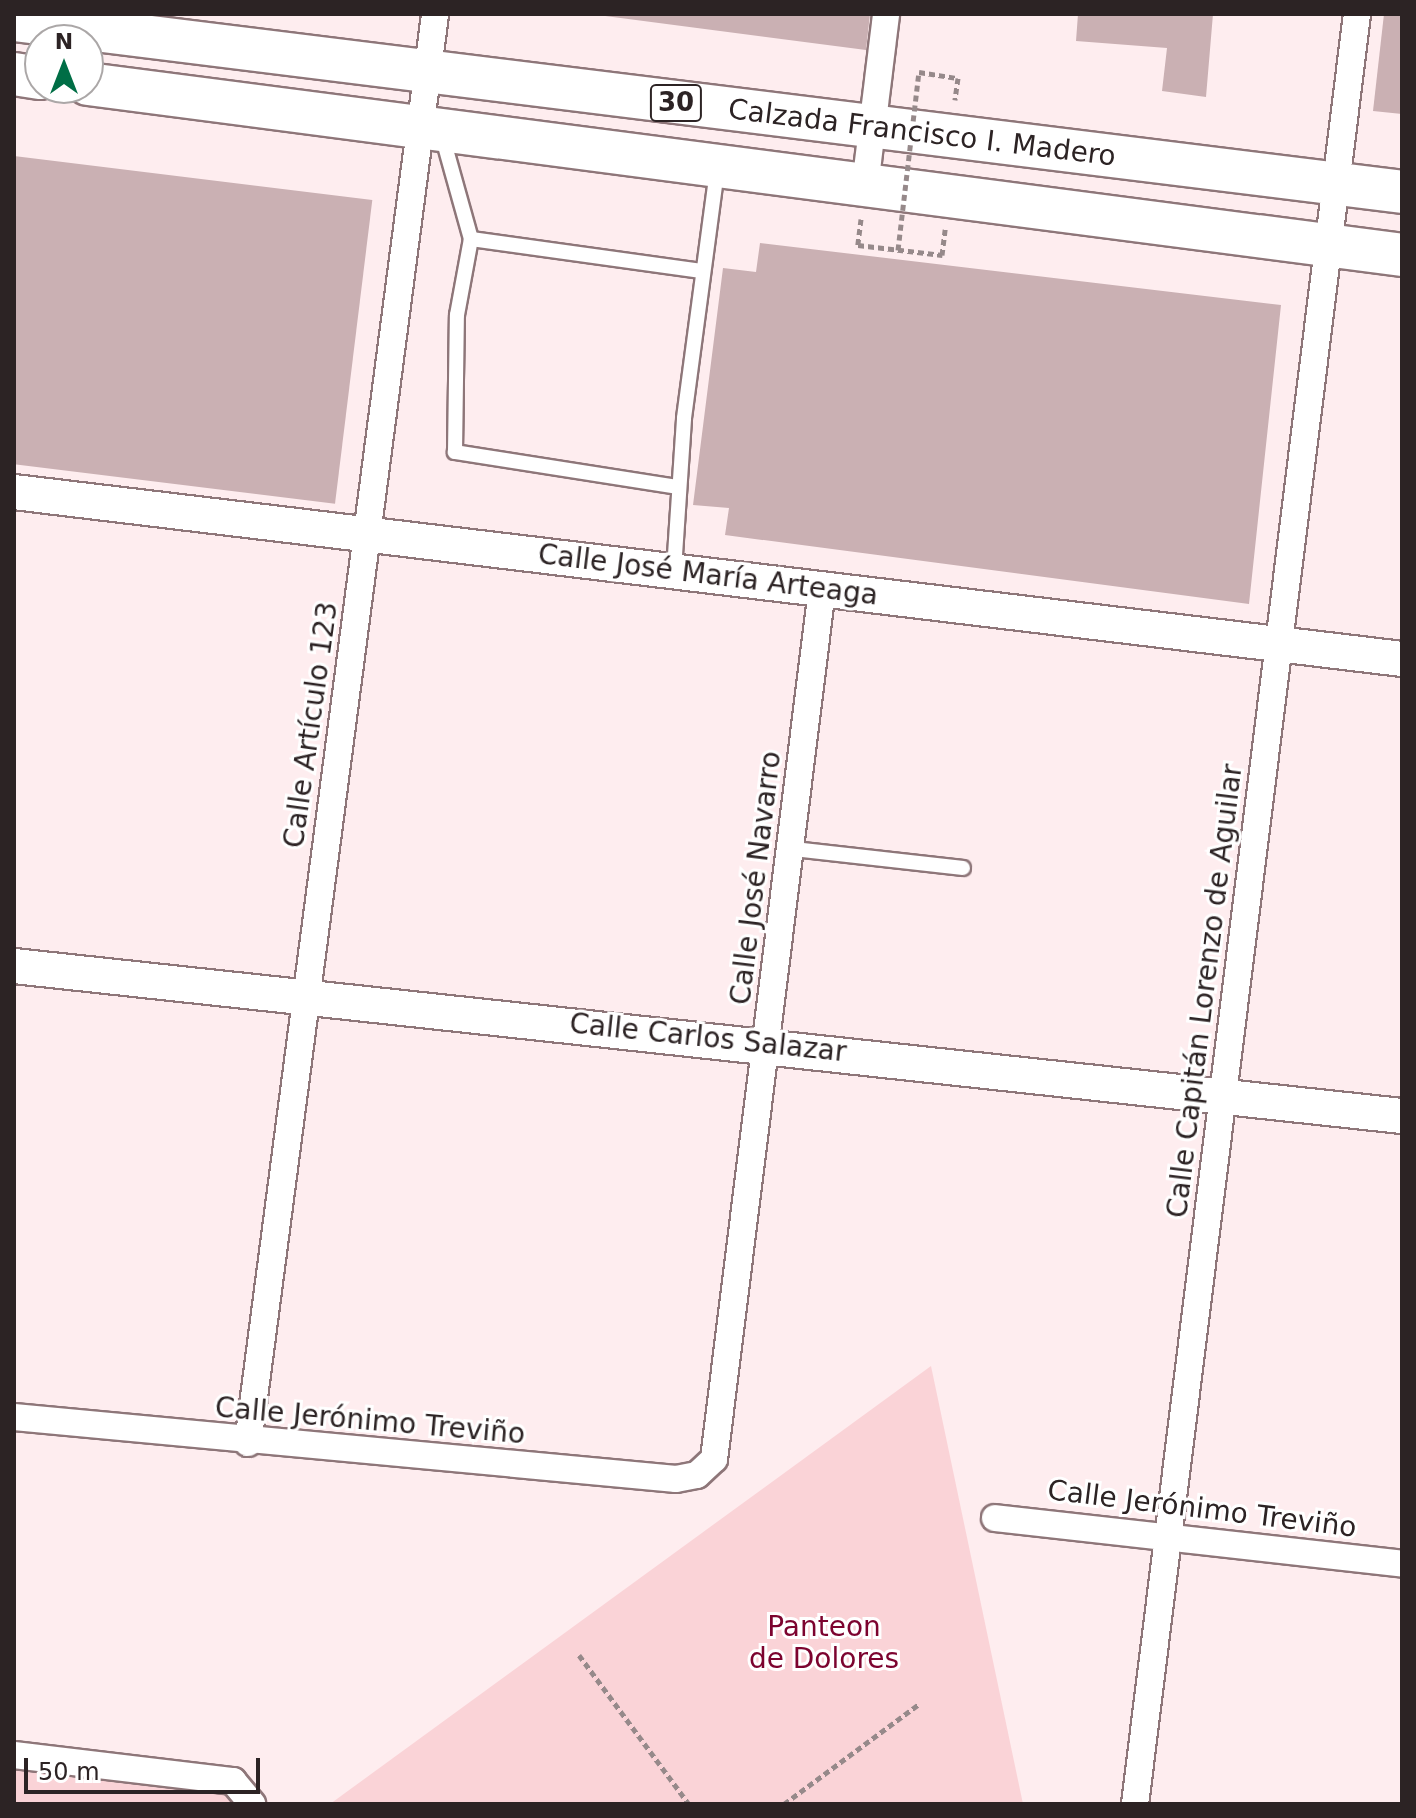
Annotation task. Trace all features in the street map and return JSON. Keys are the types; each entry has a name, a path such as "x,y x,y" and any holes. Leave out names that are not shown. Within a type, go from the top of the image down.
{"main road":[{"name":"Calzada Francisco I. Madero","path":"14,20 1402,192"},
{"name":"30","path":"104,86 432,134 1402,255"}],"street":[{"name":"Calle Artículo 123","path":"248,1443 368,534 432,134 428,73 435,14"},
{"path":"865,186 886,14"},
{"path":"1338,185 1357,14"},
{"name":"Calle Capitán Lorenzo de Aguilar","path":"1135,1804 1338,185"},
{"name":"Calle José María Arteaga","path":"14,492 1402,659"},
{"name":"Calle José Navarro","path":"714,1459 794,849 822,590"},
{"name":"Calle Carlos Salazar","path":"14,966 768,1043 1402,1116"},
{"name":"Calle Jerónimo Treviño","path":"14,1417 248,1443 676,1479 697,1475 714,1459"},
{"name":"Calle Jerónimo Treviño","path":"995,1518 1170,1535 1402,1564"},
{"path":"14,1755 233,1781 252,1804"}],"lane":[{"path":"432,134 471,239 457,315 455,452 678,487"},
{"path":"674,570 678,487 717,168"},
{"path":"471,239 702,271"},
{"path":"794,849 963,868"}],"path":[{"path":"898,250 919,72 958,78"},
{"path":"858,245 942,255"},
{"path":"579,1655 689,1804"},
{"path":"784,1804 919,1704"}],"green space":[{"name":"Panteon de Dolores","path":"931,1366 1023,1804 330,1804"},
{"path":"14,1755 233,1781 239,1804 14,1804"}],"building":[{"path":"590,14 870,14 866,50"},
{"path":"1078,14 1213,14 1206,97 1162,91 1167,48 1076,41"},
{"path":"1384,14 1402,14 1402,114 1373,111"},
{"path":"14,156 372,200 335,504 14,464"},
{"path":"760,243 1281,305 1249,604 725,535 729,508 693,505 723,268 756,272"}]}
